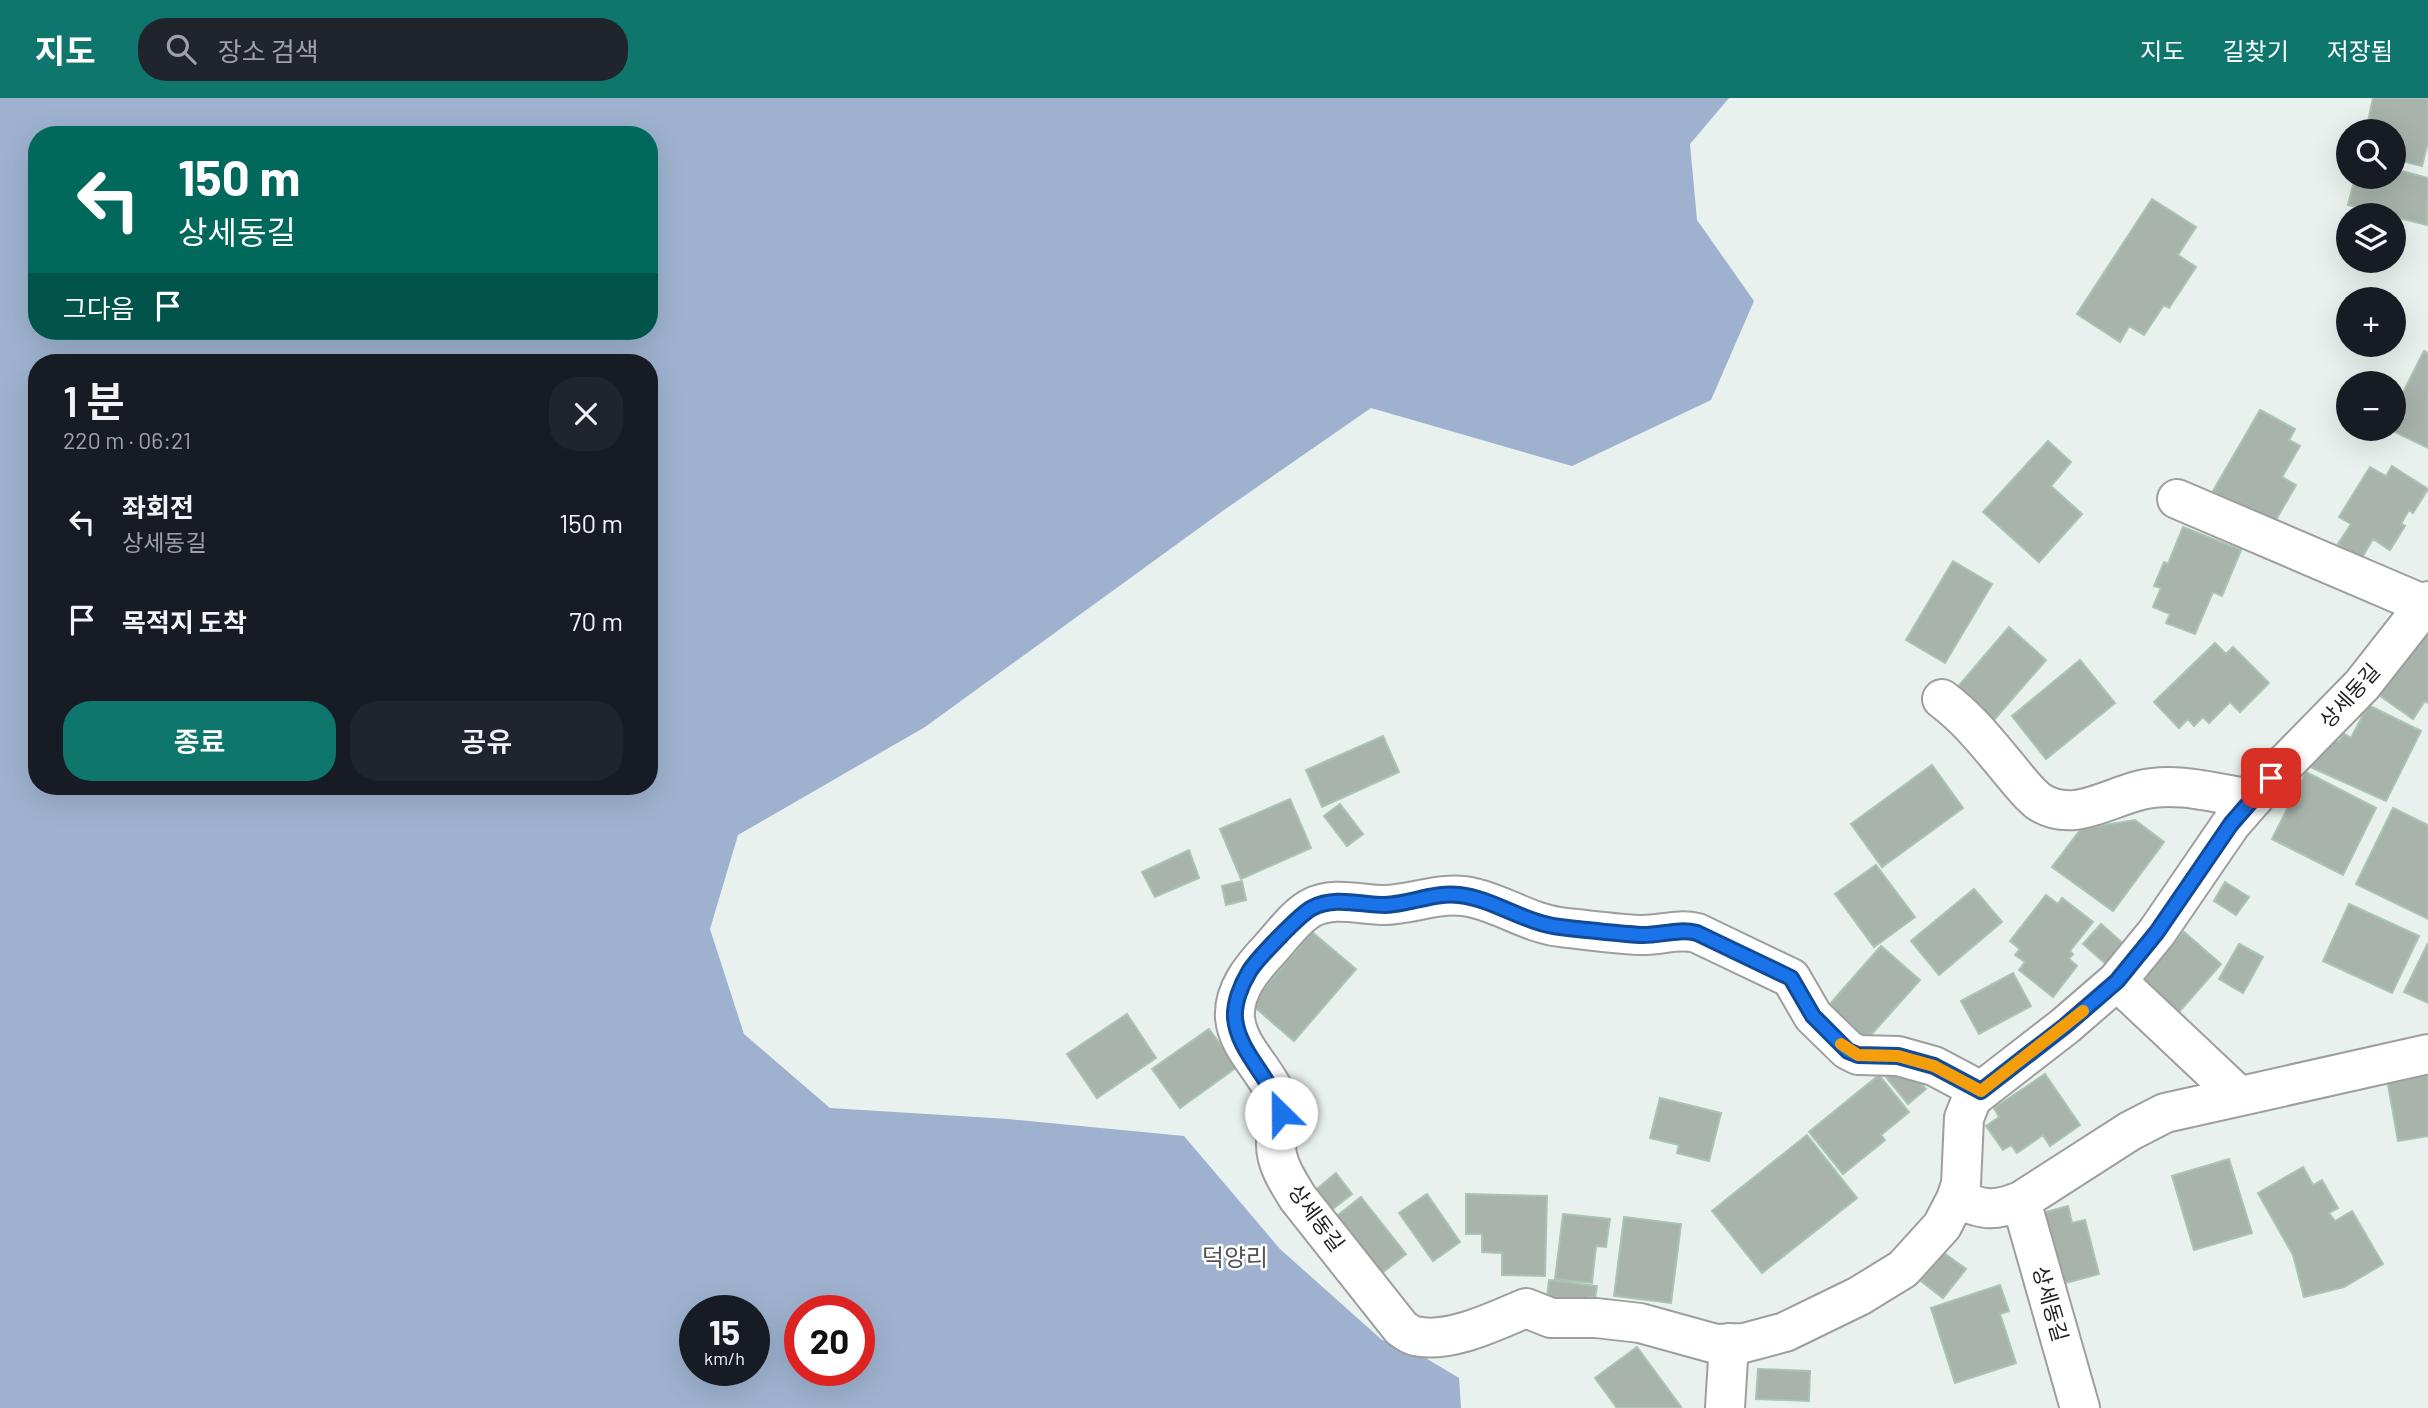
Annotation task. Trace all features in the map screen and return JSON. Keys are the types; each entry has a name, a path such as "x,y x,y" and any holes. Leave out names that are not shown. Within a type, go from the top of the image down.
{"lane":[{"path":"2178,499 2426,603"},
{"name":"상세동길","path":"1981,1091 1934,1066 1898,1056 1858,1055 1848,1051 1813,1016 1791,978 1697,933 1683,930 1640,935 1556,926 1535,922 1476,898 1457,895 1385,905 1336,901 1311,908 1249,971 1236,1002 1235,1018 1245,1045 1277,1097 1281,1113 1275,1141 1286,1178 1298,1198 1401,1328 1413,1336 1431,1337 1460,1333 1526,1308 1551,1318 1596,1318 1640,1323 1716,1344 1744,1343 1785,1332 1859,1296 1903,1269 1942,1226 1961,1184 1964,1118 1972,1098 2065,1026 2117,981 2157,932 2231,824 2362,685 2426,603"},
{"path":"1942,699 1966,718 2029,792 2052,808 2062,811 2091,807 2155,787 2253,799"},
{"path":"2117,981 2239,1096"},
{"path":"1956,1199 1990,1210 2005,1207 2021,1201 2130,1131 2165,1113 2428,1054"},
{"name":"상세동길","path":"2021,1201 2080,1408"},
{"path":"1725,1408 1729,1343"}],"shaded area":[{"path":"0,98 1729,98 1690,144 1697,220 1754,301 1711,400 1572,466 1371,408 1224,510 925,727 738,835 710,929 744,1034 830,1108 1008,1119 1184,1136 1280,1249 1382,1340 1419,1354 1459,1378 1461,1408 0,1408"}],"building":[{"path":"2373,98 2428,98 2428,142 2422,166 2406,162 2406,119 2369,119"},
{"path":"2406,172 2428,178 2427,225 2406,220 2406,203 2348,203 2352,189 2406,189"},
{"path":"2152,199 2196,227 2178,255 2196,267 2169,308 2164,305 2144,335 2129,326 2120,342 2077,314"},
{"path":"2424,351 2428,353 2428,448 2406,437 2406,386"},
{"path":"2260,410 2295,429 2289,440 2300,446 2282,477 2296,485 2273,525 2213,491"},
{"path":"2048,441 2071,462 2051,486 2082,514 2039,562 1983,512"},
{"path":"2392,466 2428,489 2413,513 2409,510 2401,524 2405,526 2390,550 2373,539 2361,559 2338,544 2351,524 2339,517 2370,467 2386,476"},
{"path":"2183,527 2241,550 2222,596 2213,592 2195,634 2166,623 2170,614 2153,607 2161,588 2154,586 2164,562 2168,564"},
{"path":"1953,561 1992,584 1945,663 1906,640"},
{"path":"2428,618 2428,703 2425,701 2413,719 2376,693"},
{"path":"2009,627 2046,660 1993,721 1955,690"},
{"path":"2215,643 2226,654 2233,647 2269,683 2240,712 2230,702 2209,723 2203,717 2194,726 2188,719 2179,728 2154,702"},
{"path":"2080,660 2115,703 2046,759 2012,716"},
{"path":"2368,705 2421,731 2386,801 2310,767 2334,739 2339,742 2343,733 2351,738"},
{"path":"1383,736 1399,772 1322,807 1306,770"},
{"path":"1932,765 1963,808 1882,867 1851,824"},
{"path":"2306,772 2376,808 2343,875 2272,839"},
{"path":"1290,799 1311,848 1241,879 1220,829"},
{"path":"1340,804 1363,834 1347,846 1324,816"},
{"path":"2393,808 2428,825 2428,919 2356,884"},
{"path":"2135,820 2164,842 2113,911 2052,867 2081,829"},
{"path":"1189,850 1199,878 1155,897 1142,872"},
{"path":"1876,865 1915,917 1874,947 1835,894"},
{"path":"1242,881 1246,900 1226,905 1222,886"},
{"path":"2225,882 2249,897 2236,915 2214,901"},
{"path":"1974,889 2002,922 1939,975 1911,941"},
{"path":"2046,895 2058,904 2062,898 2093,922 2070,951 2073,954 2069,959 2077,966 2053,997 2019,970 2025,962 2015,955 2020,949 2010,941"},
{"path":"2349,904 2419,936 2392,993 2323,961"},
{"path":"2101,924 2125,945 2107,965 2083,944"},
{"path":"1312,932 1356,969 1294,1041 1251,1004"},
{"path":"2184,932 2221,964 2172,1020 2134,987"},
{"path":"2428,943 2428,1003 2404,992"},
{"path":"2239,944 2263,957 2243,993 2219,979"},
{"path":"1881,946 1920,980 1861,1046 1823,1012"},
{"path":"2013,973 2031,1006 1979,1034 1961,1001"},
{"path":"1127,1014 1156,1058 1097,1098 1067,1054"},
{"path":"1209,1029 1237,1067 1180,1108 1152,1069"},
{"path":"1910,1070 1926,1089 1908,1104 1886,1077"},
{"path":"2428,1071 2428,1136 2398,1141 2387,1079"},
{"path":"2045,1074 2080,1125 2050,1146 2043,1135 2017,1153 2011,1145 2003,1150 1986,1126 1999,1117 1994,1108"},
{"path":"1879,1075 1909,1112 1881,1135 1885,1140 1843,1174 1809,1132"},
{"path":"1660,1098 1721,1113 1709,1161 1677,1153 1679,1145 1650,1138"},
{"path":"1807,1135 1857,1198 1762,1273 1712,1211"},
{"path":"2229,1159 2252,1233 2194,1250 2172,1176"},
{"path":"2303,1167 2313,1185 2322,1180 2338,1208 2329,1213 2335,1221 2352,1211 2383,1264 2344,1287 2304,1297 2293,1255 2258,1193"},
{"path":"1336,1173 1352,1194 1326,1214 1311,1194"},
{"path":"1427,1194 1460,1242 1433,1261 1399,1213"},
{"path":"1466,1194 1547,1196 1545,1276 1502,1275 1502,1253 1482,1252 1482,1234 1466,1234"},
{"path":"1361,1197 1406,1254 1377,1277 1332,1220"},
{"path":"2068,1206 2072,1223 2085,1220 2099,1274 2054,1286 2035,1215"},
{"path":"1563,1214 1610,1219 1606,1247 1596,1246 1592,1283 1555,1279"},
{"path":"1624,1217 1681,1224 1671,1303 1614,1296"},
{"path":"1944,1253 1966,1269 1943,1298 1921,1281"},
{"path":"1549,1280 1597,1286 1595,1298 1588,1297 1587,1310 1546,1305"},
{"path":"2000,1285 2009,1311 2000,1314 2016,1363 1955,1383 1931,1308"},
{"path":"1637,1347 1681,1407 1617,1408 1595,1378"},
{"path":"1758,1369 1810,1371 1809,1401 1756,1399"}],"slow traffic":[{"path":"1841,1044 1858,1055 1898,1056 1934,1066 1981,1091 2083,1011"}],"district":[{"name":"덕양리","path":"1235,1258"}],"route":[{"path":"1281,1113 1277,1097 1245,1045 1235,1018 1236,1002 1249,971 1311,908 1336,901 1385,905 1457,895 1476,898 1535,922 1556,926 1640,935 1683,930 1697,933 1791,978 1813,1016 1848,1051 1858,1055 1898,1056 1934,1066 1981,1091 2065,1026 2133,964 2231,824 2271,778"}]}
